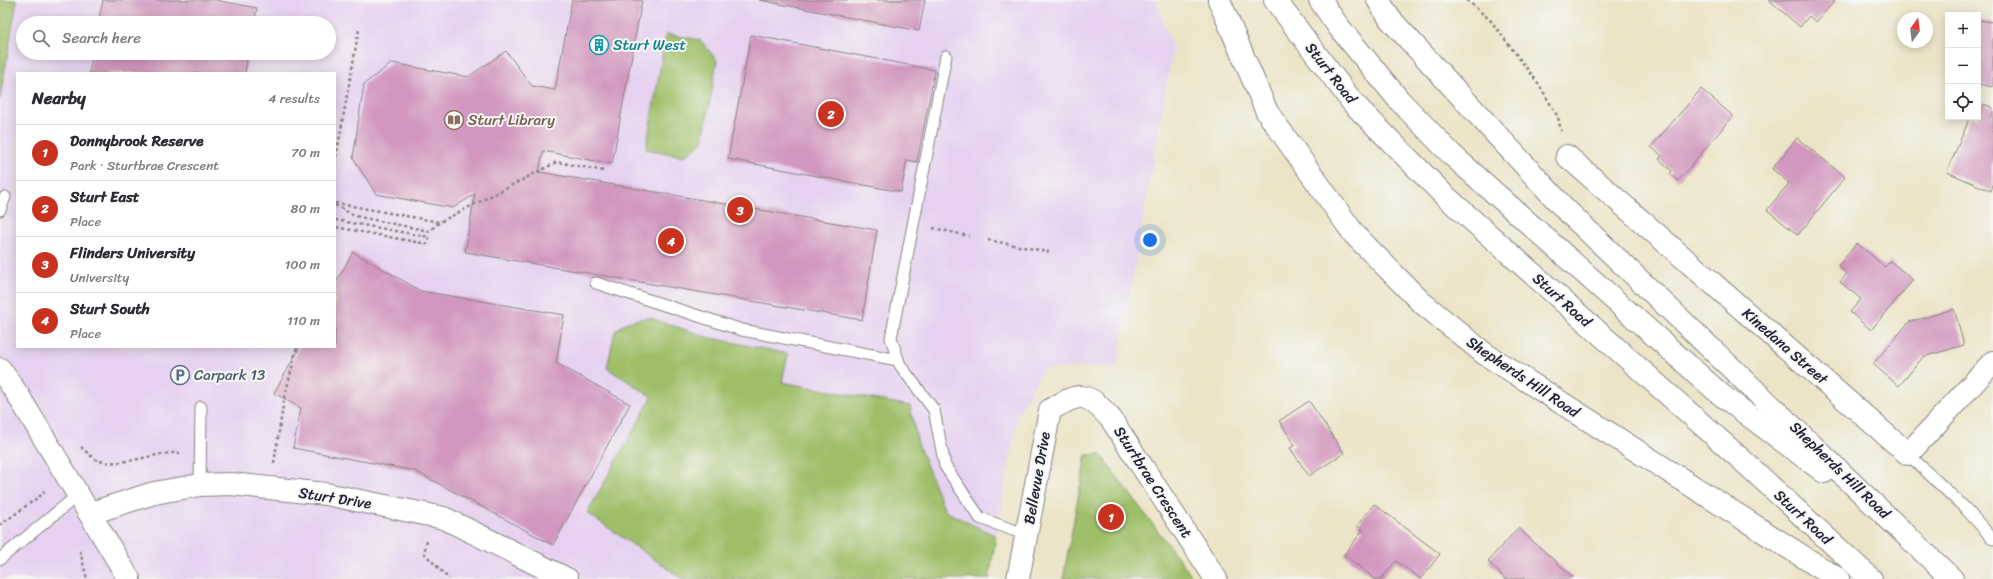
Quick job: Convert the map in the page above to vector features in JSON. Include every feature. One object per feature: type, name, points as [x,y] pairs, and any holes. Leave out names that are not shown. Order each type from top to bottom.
[{"type":"main road","name":"Shepherds Hill Road","points":[[1219,0],[1267,112],[1354,234],[1420,301],[1484,354],[1838,579]]},
{"type":"main road","name":"Sturt Road","points":[[1275,0],[1353,103],[1444,195],[1743,461],[1871,579]]},
{"type":"main road","points":[[1320,0],[1338,26],[1399,100],[1451,154],[1720,394],[1905,533]]},
{"type":"main road","name":"Shepherds Hill Road","points":[[1378,0],[1390,19],[1565,209],[1952,579]]},
{"type":"main road","name":"Kinedana Street","points":[[1567,156],[1908,454]]},
{"type":"main road","points":[[1908,454],[1993,362]]},
{"type":"main road","points":[[0,369],[18,395],[130,579]]},
{"type":"main road","name":"Bellevue Drive","points":[[1018,579],[1050,410],[1068,399],[1080,395]]},
{"type":"main road","name":"Sturtbrae Crescent","points":[[1080,395],[1096,402],[1111,419],[1216,579]]},
{"type":"main road","name":"Sturt Drive","points":[[91,513],[154,493],[200,485],[231,484],[326,494],[444,518],[567,579]]},
{"type":"lane","points":[[946,56],[891,338],[900,365],[934,410],[945,466],[980,518],[1027,535]]},
{"type":"lane","points":[[0,210],[5,197]]},
{"type":"lane","points":[[596,283],[742,330],[898,360]]},
{"type":"lane","points":[[200,485],[201,407]]},
{"type":"lane","points":[[1908,454],[1965,508],[1993,540]]},
{"type":"lane","points":[[0,559],[78,495]]},
{"type":"path","points":[[1467,0],[1491,21],[1538,83],[1558,117],[1567,156]]},
{"type":"path","points":[[336,156],[359,29]]},
{"type":"path","points":[[336,205],[355,216],[429,231],[440,222],[557,162],[604,171]]},
{"type":"path","points":[[336,204],[440,222]]},
{"type":"path","points":[[336,220],[429,237],[427,244],[336,227]]},
{"type":"path","points":[[928,227],[969,236]]},
{"type":"path","points":[[988,240],[1050,252]]},
{"type":"path","points":[[274,461],[284,400],[297,348]]},
{"type":"path","points":[[77,444],[95,459],[118,463],[168,452],[201,455]]},
{"type":"path","points":[[42,486],[44,493],[56,513]]},
{"type":"path","points":[[0,525],[44,493]]},
{"type":"path","points":[[434,516],[424,554],[449,579]]},
{"type":"path","points":[[77,547],[87,579]]},
{"type":"shaded area","points":[[0,0],[1156,0],[1173,49],[1117,367],[1043,369],[1018,414],[989,579],[0,579]]},
{"type":"green space","points":[[0,0],[17,0],[0,99]]},
{"type":"green space","points":[[666,34],[700,40],[717,60],[703,141],[684,156],[646,149]]},
{"type":"green space","points":[[648,317],[707,337],[788,354],[782,382],[910,406],[918,444],[945,511],[996,536],[989,579],[683,579],[587,513],[652,397],[607,368],[615,331],[627,322]]},
{"type":"green space","points":[[1100,454],[1194,579],[1063,579],[1086,455]]},
{"type":"building","points":[[103,0],[215,0],[257,8],[255,16],[100,16]]},
{"type":"building","points":[[572,0],[642,0],[612,164],[543,151],[539,172],[877,230],[862,320],[465,252],[475,194],[453,208],[376,194],[353,158],[364,84],[392,63],[468,77],[506,51],[532,86],[555,90]]},
{"type":"building","points":[[759,0],[925,0],[919,31]]},
{"type":"building","points":[[1769,0],[1835,1],[1816,22],[1809,16],[1800,27]]},
{"type":"building","points":[[1981,20],[1993,22],[1993,87],[1981,85]]},
{"type":"building","points":[[751,35],[935,70],[917,162],[907,160],[901,192],[728,159]]},
{"type":"building","points":[[92,60],[247,60],[245,72],[89,72]]},
{"type":"building","points":[[1701,89],[1733,116],[1678,181],[1670,174],[1672,171],[1659,159],[1662,156],[1651,147]]},
{"type":"building","points":[[1984,104],[1993,108],[1993,185],[1991,191],[1947,172],[1969,120],[1981,120],[1981,112]]},
{"type":"building","points":[[1797,138],[1845,177],[1798,235],[1767,210],[1789,183],[1772,169]]},
{"type":"building","points":[[1857,243],[1885,267],[1890,261],[1913,280],[1871,330],[1850,312],[1861,299],[1840,282],[1847,274],[1838,266]]},
{"type":"building","points":[[353,252],[421,291],[564,315],[556,363],[630,404],[553,545],[415,471],[293,448],[301,408],[274,393],[299,348],[336,348],[336,282]]},
{"type":"building","points":[[1954,309],[1964,345],[1923,357],[1899,386],[1873,364],[1909,322]]},
{"type":"building","points":[[1309,401],[1344,453],[1309,476],[1290,448],[1295,445],[1279,421]]},
{"type":"building","points":[[1374,504],[1440,554],[1421,579],[1396,561],[1381,579],[1375,579],[1344,555],[1363,530],[1357,526]]},
{"type":"building","points":[[1518,528],[1573,577],[1571,579],[1505,579],[1488,561]]},
{"type":"place","name":"Sturt West","points":[[599,45]]},
{"type":"place","name":"Sturt East","points":[[831,114]]},
{"type":"place","name":"Sturt Library","points":[[454,120]]},
{"type":"place","name":"Flinders University","points":[[740,210]]},
{"type":"place","name":"Sturt South","points":[[671,241]]},
{"type":"place","name":"Carpark 13","points":[[180,375]]},
{"type":"place","name":"Donnybrook Reserve","points":[[1111,517]]}]
